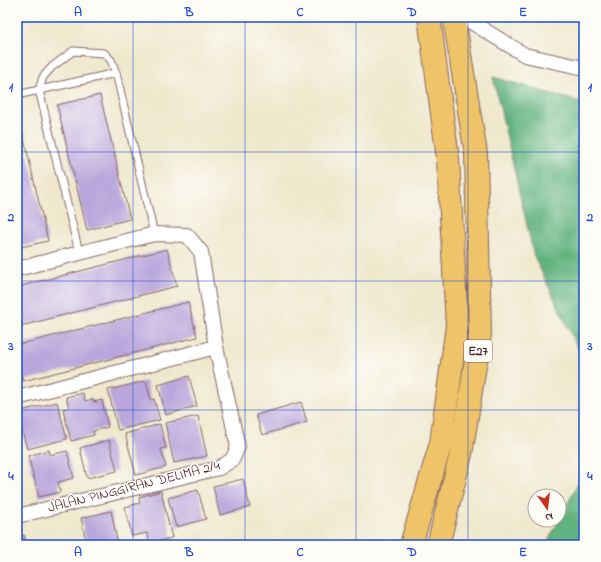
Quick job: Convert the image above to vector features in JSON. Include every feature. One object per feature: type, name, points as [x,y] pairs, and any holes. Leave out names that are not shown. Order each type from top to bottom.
[{"type":"highway","name":"E27","points":[[410,545],[441,443],[457,326],[448,159],[429,17]]},
{"type":"highway","name":"E27","points":[[438,545],[461,454],[480,334],[476,154],[467,18]]},
{"type":"street","points":[[467,18],[525,54],[584,68]]},
{"type":"street","points":[[17,269],[154,234]]},
{"type":"street","name":"JALAN PINGGIRAN DELIMA 2/4","points":[[17,516],[219,468],[232,460],[238,447],[216,347],[201,252],[186,235],[154,234]]},
{"type":"street","points":[[17,398],[216,347]]},
{"type":"lane","points":[[79,252],[39,90],[43,77],[52,67],[73,51],[104,53],[112,60],[154,234]]},
{"type":"lane","points":[[17,95],[116,73]]},
{"type":"green space","points":[[493,77],[584,103],[584,361],[534,256]]},
{"type":"green space","points":[[584,472],[584,545],[546,545],[555,528],[567,528],[567,505]]},
{"type":"building","points":[[100,95],[130,219],[87,230],[57,105]]},
{"type":"building","points":[[19,117],[48,241],[17,248],[17,118]]},
{"type":"building","points":[[167,249],[177,286],[17,327],[17,287]]},
{"type":"building","points":[[188,302],[197,337],[23,381],[17,359],[17,345]]},
{"type":"building","points":[[189,376],[197,406],[166,415],[158,385]]},
{"type":"building","points":[[146,381],[151,400],[154,399],[160,420],[118,430],[108,390]]},
{"type":"building","points":[[83,393],[85,401],[93,399],[94,402],[102,400],[108,427],[93,431],[94,435],[71,441],[63,409],[69,408],[66,397]]},
{"type":"building","points":[[57,402],[67,439],[27,449],[17,412]]},
{"type":"building","points":[[301,402],[307,422],[262,435],[256,415]]},
{"type":"building","points":[[198,416],[207,456],[174,463],[165,423]]},
{"type":"building","points":[[160,424],[166,448],[161,449],[166,467],[136,475],[125,434]]},
{"type":"building","points":[[109,440],[117,471],[87,478],[80,448]]},
{"type":"building","points":[[49,450],[50,455],[67,451],[74,478],[58,482],[60,492],[39,497],[28,456]]},
{"type":"building","points":[[243,479],[250,507],[220,515],[213,486]]},
{"type":"building","points":[[198,490],[206,519],[176,527],[168,498]]},
{"type":"building","points":[[161,491],[172,538],[150,543],[147,533],[132,536],[125,507],[140,503],[139,497]]},
{"type":"building","points":[[111,511],[118,545],[87,545],[81,518]]},
{"type":"building","points":[[24,535],[26,545],[17,545],[17,536]]}]
